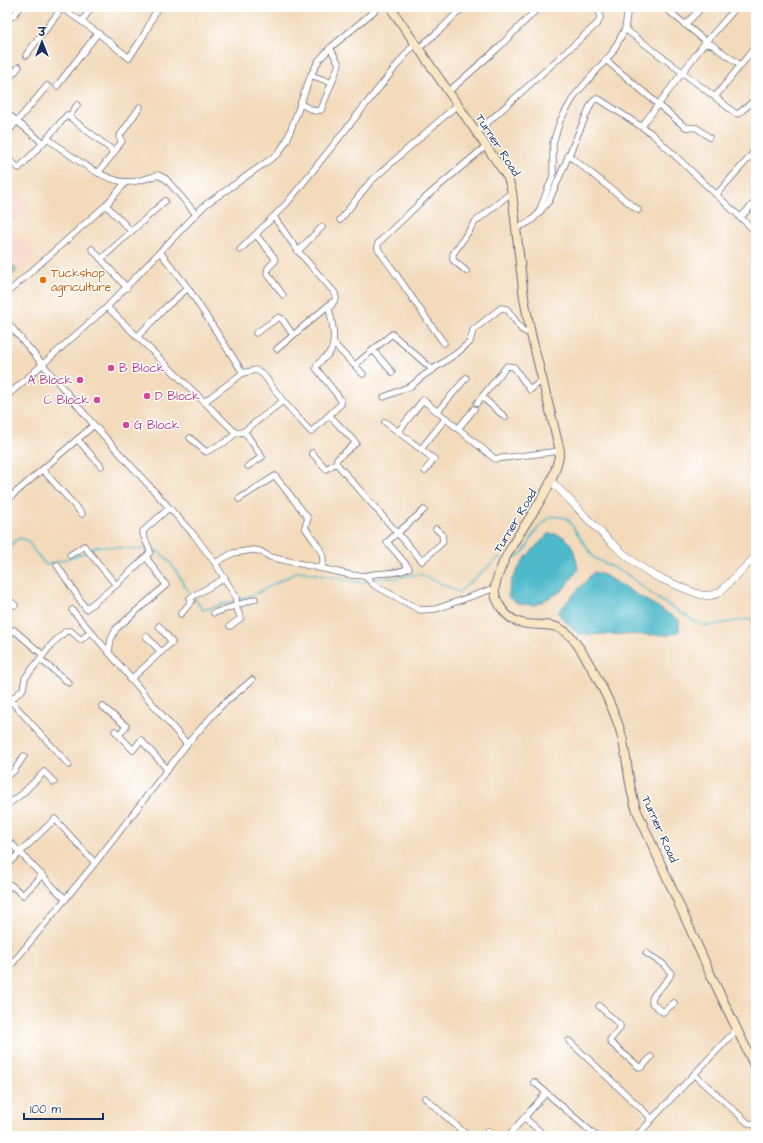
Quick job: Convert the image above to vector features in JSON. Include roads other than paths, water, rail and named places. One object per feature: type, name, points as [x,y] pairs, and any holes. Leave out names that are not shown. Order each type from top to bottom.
[{"type":"main road","name":"Turner Road","points":[[390,7],[508,178],[512,192],[517,228],[524,298],[531,334],[560,451],[557,468],[552,482],[511,546],[499,572],[495,588],[495,598],[514,621],[525,625],[554,626],[564,630],[589,664],[620,727],[631,791],[637,811],[756,1069]]},
{"type":"street","points":[[13,16],[20,7]]},
{"type":"street","points":[[82,21],[92,7]]},
{"type":"street","points":[[26,55],[62,8],[82,21],[129,58],[144,35],[158,7]]},
{"type":"street","points":[[7,396],[127,288],[196,214],[218,196],[257,171],[278,154],[287,140],[311,75],[319,60],[330,48],[379,7]]},
{"type":"street","points":[[240,250],[274,217],[416,46],[441,29],[463,7]]},
{"type":"street","points":[[448,92],[497,50],[540,7]]},
{"type":"street","points":[[476,133],[598,23],[600,18],[600,7]]},
{"type":"street","points":[[538,214],[553,176],[553,143],[560,121],[575,95],[607,61],[625,29],[628,7]]},
{"type":"street","points":[[664,7],[707,43],[740,65]]},
{"type":"street","points":[[685,25],[702,7]]},
{"type":"street","points":[[642,126],[659,106],[703,46],[734,10]]},
{"type":"street","points":[[625,29],[683,72],[735,114],[738,114],[756,98]]},
{"type":"street","points":[[57,86],[98,33]]},
{"type":"street","points":[[715,97],[756,46]]},
{"type":"street","points":[[300,104],[315,111],[320,111],[340,64],[330,48]]},
{"type":"street","points":[[607,61],[685,127],[696,128],[709,136]]},
{"type":"street","points":[[7,81],[19,67]]},
{"type":"street","points":[[311,75],[332,83]]},
{"type":"street","points":[[7,133],[47,86]]},
{"type":"street","points":[[517,228],[531,221],[549,201],[591,104],[596,99],[603,100],[642,126],[756,232]]},
{"type":"street","points":[[69,117],[77,105]]},
{"type":"street","points":[[340,220],[370,182],[457,106]]},
{"type":"street","points":[[98,173],[120,146],[122,141],[119,137],[140,107]]},
{"type":"street","points":[[7,113],[43,144]]},
{"type":"street","points":[[7,159],[19,168],[43,144],[66,114],[111,148],[112,154]]},
{"type":"street","points":[[47,138],[68,154],[98,173],[126,182],[138,181],[158,175],[166,179],[196,214]]},
{"type":"street","points":[[444,343],[421,312],[409,291],[378,249],[378,243],[426,197],[486,146]]},
{"type":"street","points":[[716,195],[756,150]]},
{"type":"street","points":[[568,155],[638,210]]},
{"type":"street","points":[[7,293],[106,205],[121,191],[126,182]]},
{"type":"street","points":[[466,271],[453,260],[453,254],[475,222],[512,192]]},
{"type":"street","points":[[101,259],[164,201]]},
{"type":"street","points":[[740,218],[756,201]]},
{"type":"street","points":[[106,205],[131,232]]},
{"type":"street","points":[[274,217],[298,251],[335,293],[336,298],[276,349]]},
{"type":"street","points":[[298,251],[322,227]]},
{"type":"street","points":[[256,235],[274,257],[275,261],[268,268],[267,273],[283,295]]},
{"type":"street","points":[[92,249],[127,288]]},
{"type":"street","points":[[160,252],[188,288],[243,373]]},
{"type":"street","points":[[138,336],[166,307],[188,288]]},
{"type":"street","points":[[204,402],[243,373],[258,370],[311,432],[342,404],[342,401],[316,368],[317,364],[331,352],[333,343],[333,325],[330,308],[331,303]]},
{"type":"street","points":[[107,307],[236,433]]},
{"type":"street","points":[[384,397],[411,386],[470,342],[473,330],[501,308],[506,308],[522,330],[531,334]]},
{"type":"street","points":[[256,333],[279,317],[293,335]]},
{"type":"street","points":[[7,322],[94,425],[194,535],[215,563],[237,601],[241,618],[230,626]]},
{"type":"street","points":[[355,365],[392,334],[433,370]]},
{"type":"street","points":[[333,343],[363,374]]},
{"type":"street","points":[[373,350],[392,372]]},
{"type":"street","points":[[458,429],[507,366],[514,367],[530,390],[542,380]]},
{"type":"street","points":[[438,411],[466,378]]},
{"type":"street","points":[[482,397],[505,417]]},
{"type":"street","points":[[398,432],[423,400],[495,459],[560,451]]},
{"type":"street","points":[[190,438],[206,452],[227,441],[236,433],[243,432],[283,401]]},
{"type":"street","points":[[312,454],[326,468],[336,463],[338,459],[356,443],[330,416]]},
{"type":"street","points":[[421,450],[446,418]]},
{"type":"street","points":[[385,422],[434,459],[425,471]]},
{"type":"street","points":[[7,500],[94,425]]},
{"type":"street","points":[[243,432],[262,456],[248,466]]},
{"type":"street","points":[[78,440],[101,466]]},
{"type":"street","points":[[336,463],[422,561],[443,542],[442,534],[436,529]]},
{"type":"street","points":[[43,470],[82,514]]},
{"type":"street","points":[[239,500],[275,476],[308,518],[305,526],[322,551],[324,560],[322,568]]},
{"type":"street","points":[[552,482],[609,540],[632,559],[656,576],[704,596],[716,595],[720,592],[756,556]]},
{"type":"street","points":[[109,651],[111,639],[116,629],[166,585],[148,552],[143,531],[169,508]]},
{"type":"street","points":[[368,579],[374,574],[397,574],[409,568],[386,542],[424,510]]},
{"type":"street","points":[[70,555],[84,546],[116,585]]},
{"type":"street","points":[[215,563],[232,553],[256,550],[270,557],[368,579],[405,603],[420,610],[436,609],[495,588]]},
{"type":"street","points":[[57,565],[86,609],[116,585],[148,552]]},
{"type":"street","points":[[181,614],[192,601],[192,596],[225,578]]},
{"type":"street","points":[[7,599],[15,605]]},
{"type":"street","points":[[214,613],[237,601],[255,599]]},
{"type":"street","points":[[72,610],[109,651],[130,680],[187,744]]},
{"type":"street","points":[[130,680],[172,642],[159,626]]},
{"type":"street","points":[[7,637],[14,630],[69,683]]},
{"type":"street","points":[[69,765],[9,702],[23,688],[24,678],[66,631],[71,631],[80,640],[91,631]]},
{"type":"street","points":[[146,636],[161,652]]},
{"type":"street","points":[[7,970],[96,863],[187,744],[221,706],[252,680]]},
{"type":"street","points":[[102,706],[126,726],[117,733],[133,750],[141,740],[168,770]]},
{"type":"street","points":[[7,776],[14,771],[24,756]]},
{"type":"street","points":[[7,805],[22,794],[44,772],[54,782]]},
{"type":"street","points":[[7,865],[55,819],[96,863]]},
{"type":"street","points":[[7,839],[66,899]]},
{"type":"street","points":[[7,889],[11,885],[23,895],[42,876]]},
{"type":"street","points":[[646,953],[663,964],[671,974],[670,978],[652,998],[652,1003],[663,1012],[674,1003]]},
{"type":"street","points":[[599,1006],[620,1025],[620,1028],[611,1039],[611,1043],[639,1067],[651,1057]]},
{"type":"street","points":[[636,1136],[737,1029]]},
{"type":"street","points":[[569,1041],[650,1117],[651,1120]]},
{"type":"street","points":[[694,1074],[748,1123],[756,1126]]},
{"type":"street","points":[[534,1082],[596,1136]]},
{"type":"street","points":[[508,1136],[546,1093]]},
{"type":"street","points":[[425,1098],[468,1136]]},
{"type":"street","points":[[525,1118],[546,1136]]},
{"type":"street","points":[[488,1132],[494,1136]]},
{"type":"water","points":[[548,534],[556,534],[567,540],[573,550],[578,570],[562,591],[535,605],[519,604],[508,597],[511,581],[525,558]]},
{"type":"water","points":[[594,572],[604,575],[679,620],[679,631],[670,635],[579,634],[561,617],[558,612]]},
{"type":"waterway","points":[[510,558],[520,555],[526,549],[537,530],[551,516],[567,518],[594,558],[625,573],[657,598],[696,622],[706,626],[756,618]]},
{"type":"waterway","points":[[7,548],[19,538],[27,540],[46,565],[86,552]]},
{"type":"waterway","points":[[89,550],[98,546],[148,550]]},
{"type":"waterway","points":[[152,550],[158,552],[170,562],[192,596]]},
{"type":"waterway","points":[[371,580],[377,578],[397,578],[420,574],[459,592],[498,558],[502,558]]},
{"type":"waterway","points":[[237,600],[255,594],[299,571],[362,583],[367,581]]},
{"type":"waterway","points":[[194,598],[203,610],[234,601]]},
{"type":"place","name":"Tuckshop agriculture","points":[[43,280]]},
{"type":"place","name":"B Block","points":[[111,368]]},
{"type":"place","name":"A Block","points":[[80,380]]},
{"type":"place","name":"D Block","points":[[147,396]]},
{"type":"place","name":"C Block","points":[[97,400]]},
{"type":"place","name":"G Block","points":[[126,425]]}]
